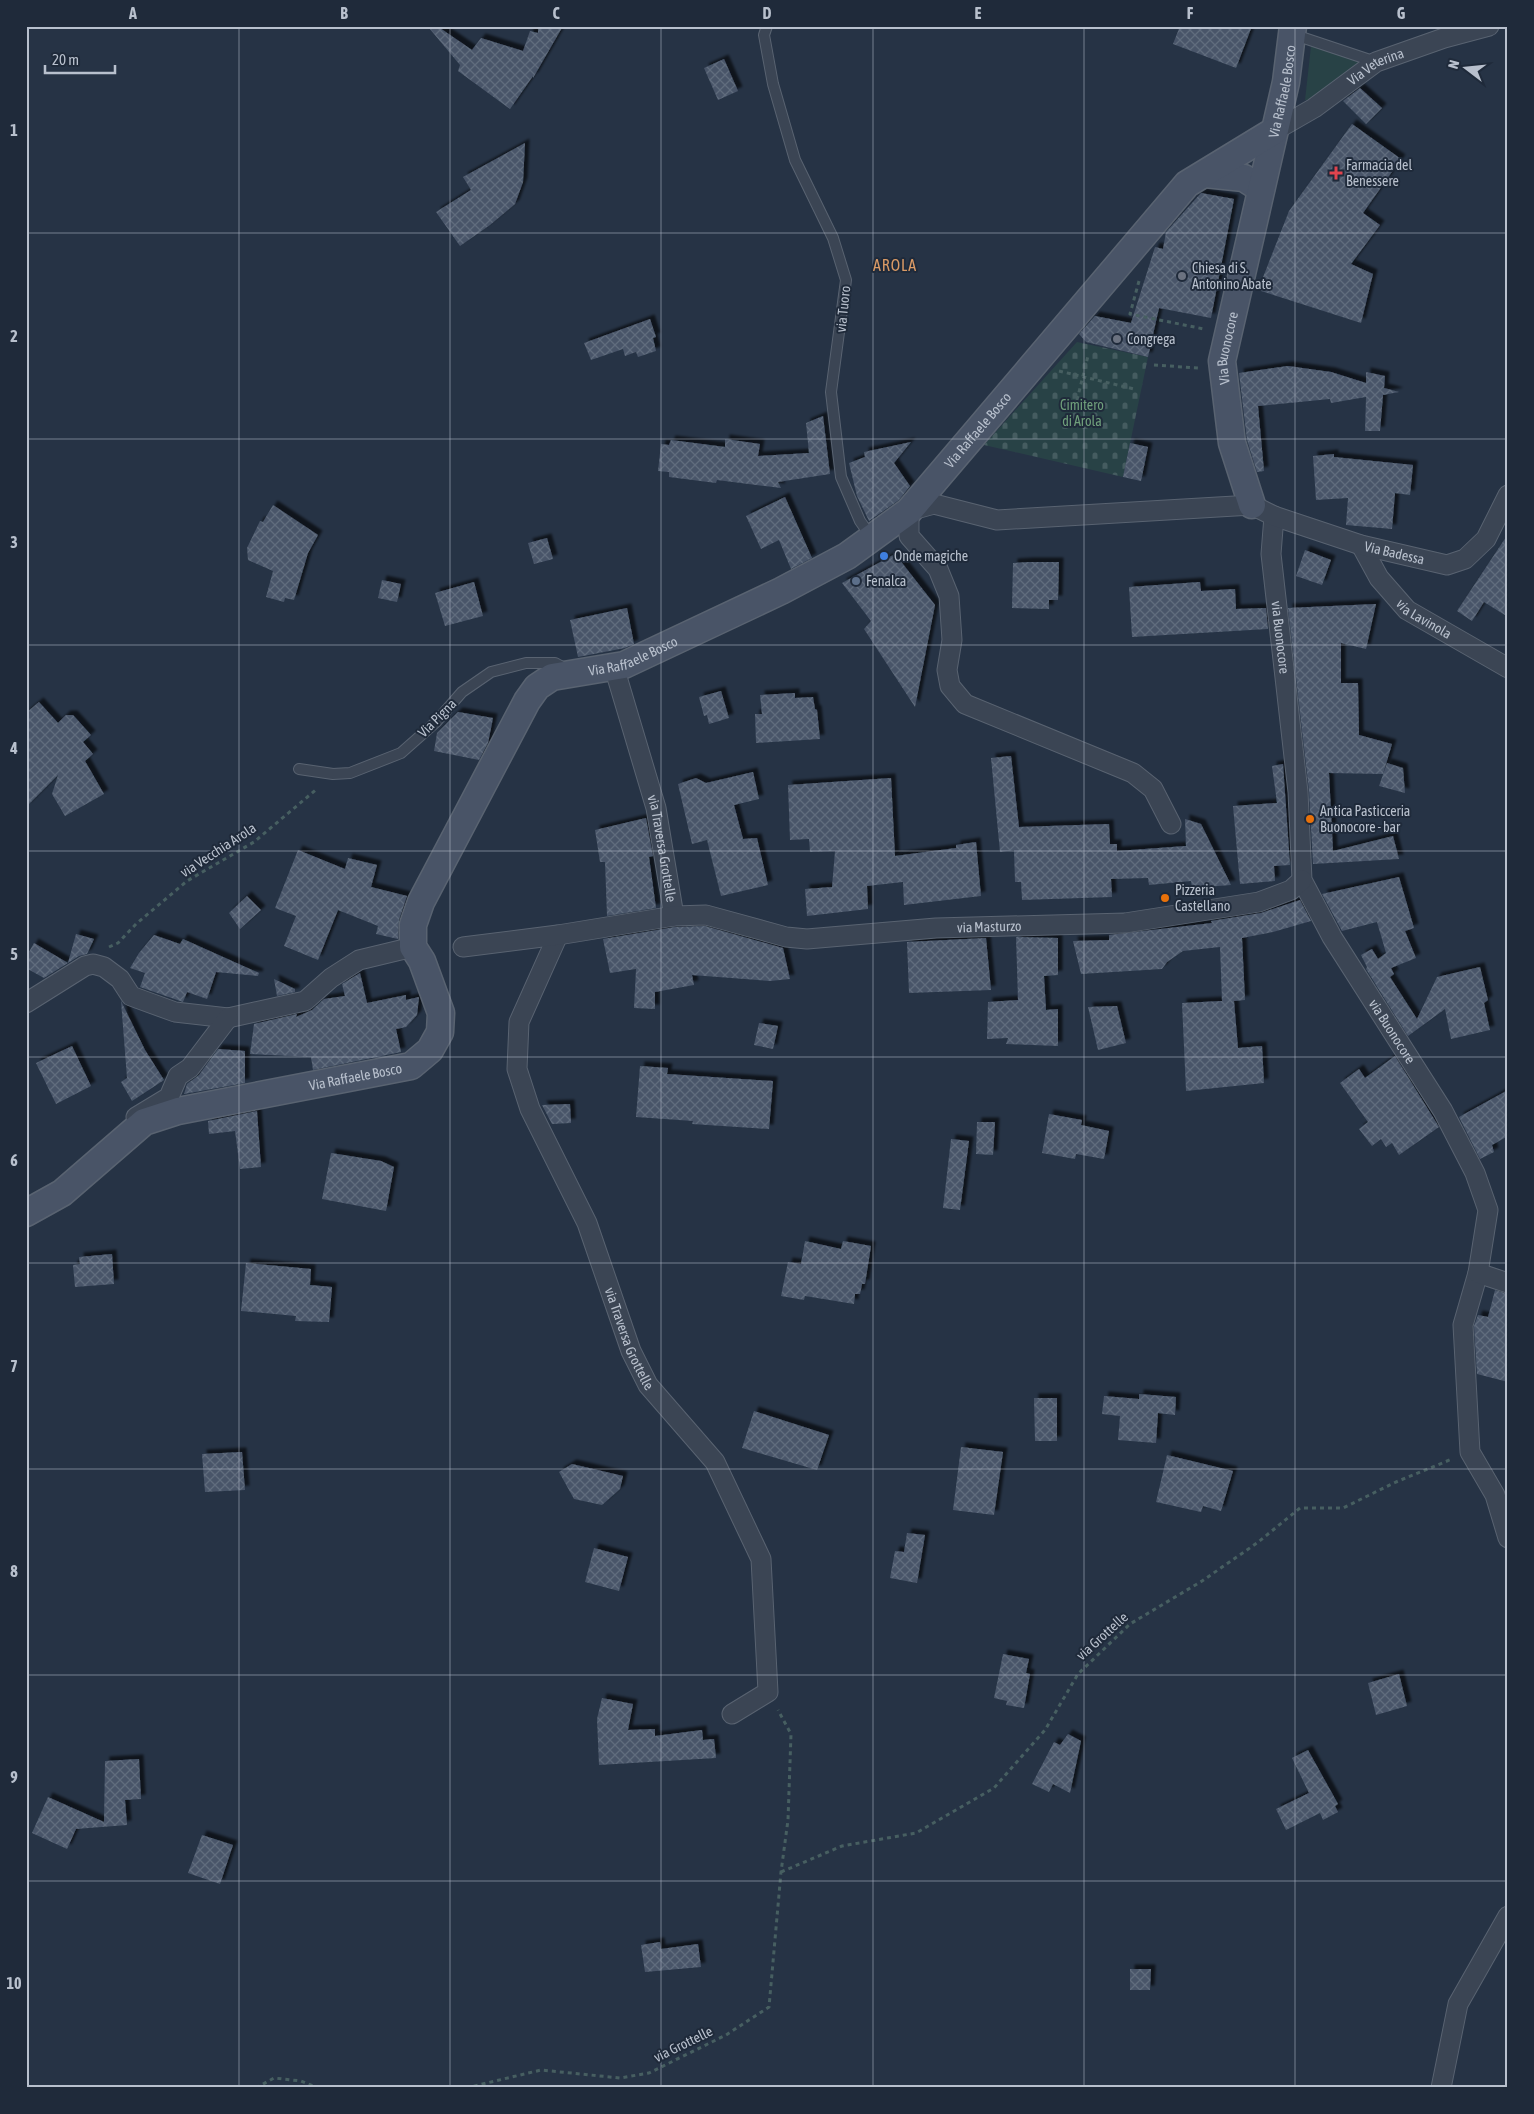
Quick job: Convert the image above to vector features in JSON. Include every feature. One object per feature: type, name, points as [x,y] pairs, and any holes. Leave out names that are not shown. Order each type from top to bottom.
[{"type":"street","name":"Via Veterina","points":[[1274,131],[1314,108],[1376,62],[1444,38],[1489,26]]},
{"type":"street","name":"Via Raffaele Bosco","points":[[26,1213],[62,1193],[144,1122],[178,1110],[411,1066],[430,1050],[440,1032],[441,1013],[422,961],[413,947],[413,925],[421,902],[527,701],[537,687],[552,677],[624,665],[781,590],[847,556],[909,511],[1188,184],[1274,131],[1286,82],[1293,30]]},
{"type":"street","name":"Via Buonocore","points":[[1263,511],[1232,444],[1222,361],[1274,131]]},
{"type":"street","points":[[1205,174],[1244,178],[1261,189]]},
{"type":"street","name":"Via Badessa","points":[[1263,511],[1361,545],[1447,565],[1465,559],[1486,539],[1508,495]]},
{"type":"street","points":[[1172,824],[1153,789],[1133,773],[965,704],[950,686],[947,670],[952,640],[949,596],[938,569],[909,536],[909,511],[934,504],[997,520],[1263,511]]},
{"type":"street","name":"via Buonocore","points":[[1263,511],[1271,554],[1298,792],[1302,880],[1332,937],[1444,1111],[1476,1172],[1488,1210],[1478,1273],[1462,1325],[1470,1452],[1495,1495],[1508,1538]]},
{"type":"street","name":"via Lavinola","points":[[1361,545],[1379,578],[1407,610],[1508,668]]},
{"type":"street","name":"via Traversa Grottelle","points":[[463,947],[558,935],[674,916],[656,808],[614,667]]},
{"type":"street","name":"via Masturzo","points":[[674,916],[706,915],[786,938],[808,939],[936,928],[1125,923],[1259,902],[1290,890],[1302,880]]},
{"type":"street","name":"via Traversa Grottelle","points":[[558,935],[519,1022],[517,1069],[530,1109],[587,1223],[631,1351],[648,1385],[715,1462],[761,1559],[768,1692]]},
{"type":"street","points":[[26,1003],[85,966],[93,964],[104,967],[120,979],[131,996],[175,1012],[228,1018],[305,1001],[331,978],[359,960],[413,947]]},
{"type":"street","points":[[62,1193],[88,1159],[134,1118],[169,1096],[178,1076],[190,1068],[228,1018]]},
{"type":"street","points":[[1478,1273],[1508,1283]]},
{"type":"street","points":[[732,1714],[768,1692]]},
{"type":"street","points":[[1441,2088],[1458,2004],[1508,1916]]},
{"type":"lane","name":"via Tuoro","points":[[766,26],[764,35],[773,84],[795,160],[832,238],[846,280],[831,392],[842,477],[860,522],[872,538]]},
{"type":"lane","points":[[1293,30],[1376,62]]},
{"type":"lane","name":"Via Pigna","points":[[299,769],[333,774],[350,774],[401,753],[436,722],[462,692],[491,672],[526,663],[555,663],[573,673]]},
{"type":"path","points":[[1139,279],[1130,314],[1213,330]]},
{"type":"path","points":[[1077,400],[1088,356]]},
{"type":"path","points":[[1035,364],[1134,389]]},
{"type":"path","points":[[1154,365],[1201,368]]},
{"type":"path","name":"via Vecchia Arola","points":[[136,924],[187,881],[254,842],[333,774]]},
{"type":"path","name":"via Grottelle","points":[[781,1872],[842,1846],[916,1832],[994,1788],[1045,1730],[1078,1674],[1130,1624],[1202,1581],[1249,1549],[1300,1508],[1343,1508],[1396,1482],[1470,1452]]},
{"type":"path","name":"via Grottelle","points":[[466,2088],[541,2070],[620,2078],[649,2073],[726,2035],[769,2007],[781,1872],[788,1820],[791,1734],[768,1692]]},
{"type":"path","points":[[256,2088],[274,2078],[301,2081],[318,2088]]},
{"type":"green space","points":[[1311,46],[1366,64],[1312,101],[1305,100]]},
{"type":"green space","name":"Cimitero di Arola","points":[[1077,342],[1148,357],[1123,477],[984,445]]},
{"type":"building","points":[[437,26],[472,50],[481,38],[523,51],[530,31],[538,33],[538,26],[563,26],[533,78],[533,76],[510,109],[458,71],[460,65],[429,28]]},
{"type":"building","points":[[1180,26],[1252,26],[1236,68],[1173,44]]},
{"type":"building","points":[[724,59],[738,91],[718,100],[704,68]]},
{"type":"building","points":[[1360,88],[1382,108],[1366,124],[1343,101]]},
{"type":"building","points":[[1352,124],[1401,159],[1363,213],[1380,225],[1351,264],[1373,274],[1361,323],[1258,290],[1289,211]]},
{"type":"building","points":[[525,143],[523,182],[515,204],[490,225],[460,246],[436,212],[471,190],[463,177]]},
{"type":"building","name":"Chiesa di S. Antonino Abate","points":[[1201,193],[1234,199],[1211,318],[1159,308],[1148,357],[1086,342],[1079,334],[1095,316],[1131,323],[1155,247],[1163,249],[1166,232]]},
{"type":"building","points":[[650,319],[656,337],[653,338],[656,351],[638,357],[636,352],[625,356],[623,349],[591,360],[584,343]]},
{"type":"building","points":[[1288,366],[1331,372],[1366,383],[1366,372],[1385,376],[1384,388],[1399,392],[1383,395],[1380,431],[1365,431],[1366,397],[1331,403],[1330,399],[1258,406],[1264,471],[1257,472],[1247,440],[1239,373]]},
{"type":"building","points":[[823,416],[830,474],[778,482],[781,488],[717,480],[716,483],[669,477],[669,472],[658,471],[661,444],[669,445],[671,440],[725,447],[725,439],[760,444],[758,456],[809,453],[806,423]]},
{"type":"building","points":[[911,442],[894,463],[910,486],[899,500],[869,521],[857,496],[849,463],[865,457],[864,452]]},
{"type":"building","points":[[1130,443],[1148,447],[1141,481],[1123,477]]},
{"type":"building","points":[[1334,454],[1334,457],[1413,465],[1410,495],[1395,493],[1392,529],[1346,525],[1348,498],[1316,500],[1313,456]]},
{"type":"building","points":[[785,497],[812,558],[791,569],[779,540],[761,549],[746,516]]},
{"type":"building","points":[[273,505],[318,535],[308,553],[294,600],[285,598],[284,602],[266,597],[273,571],[248,560],[247,548],[260,521],[263,522]]},
{"type":"building","points":[[1508,534],[1508,617],[1484,602],[1472,621],[1457,611]]},
{"type":"building","points":[[547,538],[553,559],[534,564],[528,543]]},
{"type":"building","points":[[1305,550],[1331,560],[1322,585],[1296,576]]},
{"type":"building","points":[[895,554],[935,605],[915,707],[864,629],[871,621],[842,583]]},
{"type":"building","points":[[1059,562],[1058,600],[1049,600],[1049,609],[1012,608],[1013,563]]},
{"type":"building","points":[[382,580],[401,584],[397,602],[378,598]]},
{"type":"building","points":[[474,582],[483,616],[445,626],[435,593]]},
{"type":"building","points":[[1200,582],[1201,591],[1235,589],[1236,609],[1266,608],[1268,629],[1132,637],[1129,587]]},
{"type":"building","points":[[1376,604],[1366,649],[1341,643],[1341,683],[1358,683],[1359,735],[1392,744],[1383,774],[1329,773],[1333,851],[1393,836],[1399,859],[1313,864],[1309,791],[1288,608]]},
{"type":"building","points":[[627,608],[634,644],[625,648],[578,657],[570,620]]},
{"type":"building","points":[[721,691],[729,718],[709,724],[707,715],[704,716],[699,697]]},
{"type":"building","points":[[795,693],[795,698],[813,697],[815,709],[817,710],[820,739],[756,743],[755,714],[762,714],[760,695]]},
{"type":"building","points":[[39,702],[58,723],[66,715],[73,715],[91,735],[83,742],[93,754],[85,761],[104,794],[65,816],[52,794],[58,775],[26,807],[26,713]]},
{"type":"building","points":[[458,712],[493,718],[488,743],[479,760],[434,751],[437,733]]},
{"type":"building","points":[[1011,756],[1019,827],[1109,824],[1110,844],[1117,844],[1117,851],[1186,846],[1185,819],[1201,824],[1231,885],[1192,888],[1191,881],[1149,885],[1148,878],[1111,879],[1112,897],[1022,900],[1021,882],[1015,882],[1014,850],[1000,852],[991,758]]},
{"type":"building","points":[[1387,763],[1403,768],[1405,793],[1379,786]]},
{"type":"building","points":[[1283,764],[1290,865],[1274,866],[1275,881],[1240,884],[1233,806],[1277,803],[1272,766]]},
{"type":"building","points":[[753,772],[759,799],[734,805],[743,839],[757,838],[768,885],[721,896],[707,840],[692,844],[678,784],[696,778],[706,783]]},
{"type":"building","points":[[891,778],[895,856],[956,848],[956,845],[976,842],[981,896],[904,905],[903,882],[867,886],[868,909],[807,916],[805,889],[832,887],[835,851],[810,852],[809,839],[790,840],[788,785]]},
{"type":"building","points":[[646,818],[653,856],[649,857],[656,908],[607,916],[605,862],[600,862],[595,830]]},
{"type":"building","points":[[298,850],[345,869],[348,858],[377,865],[371,887],[407,896],[399,920],[398,939],[376,934],[378,926],[338,910],[318,960],[284,946],[296,916],[275,908]]},
{"type":"building","points":[[1399,877],[1414,928],[1405,931],[1416,958],[1391,968],[1394,974],[1390,977],[1417,1019],[1437,977],[1480,967],[1488,1000],[1484,1003],[1490,1030],[1451,1039],[1445,1009],[1408,1036],[1366,969],[1367,967],[1361,955],[1372,949],[1378,959],[1386,953],[1377,922],[1342,931],[1322,894]]},
{"type":"building","points":[[247,896],[261,910],[240,929],[229,913]]},
{"type":"building","points":[[1300,900],[1311,921],[1273,932],[1242,938],[1245,1000],[1234,1001],[1238,1048],[1262,1046],[1264,1083],[1186,1091],[1182,1003],[1222,1001],[1220,947],[1183,951],[1167,962],[1162,969],[1081,974],[1073,941],[1109,940],[1109,935],[1212,923],[1211,921],[1261,913]]},
{"type":"building","points":[[705,926],[783,948],[790,979],[770,981],[692,975],[694,985],[655,992],[655,1009],[634,1008],[636,969],[610,973],[603,939],[675,927]]},
{"type":"building","points":[[76,934],[94,939],[87,954],[79,956],[68,963]]},
{"type":"building","points":[[154,935],[180,944],[183,939],[259,973],[258,976],[216,972],[207,999],[187,992],[183,1002],[140,987],[145,973],[130,968],[139,953]]},
{"type":"building","points":[[1016,937],[1058,938],[1058,975],[1044,976],[1046,1010],[1058,1009],[1058,1046],[1006,1044],[1008,1038],[987,1039],[988,1002],[1018,1000]]},
{"type":"building","points":[[986,938],[991,990],[909,993],[907,942]]},
{"type":"building","points":[[34,943],[68,963],[44,978],[26,968],[26,957]]},
{"type":"building","points":[[360,973],[367,1003],[406,995],[406,1000],[419,997],[417,1015],[406,1027],[396,1029],[401,1052],[313,1070],[311,1057],[250,1054],[254,1024],[297,1014],[296,1017],[312,1010],[324,999],[345,996],[342,984]]},
{"type":"building","points":[[274,979],[295,989],[295,992],[277,996]]},
{"type":"building","points":[[121,1001],[145,1050],[164,1080],[132,1101],[121,1082],[127,1078]]},
{"type":"building","points":[[1117,1006],[1126,1043],[1098,1050],[1088,1007]]},
{"type":"building","points":[[759,1023],[778,1026],[773,1049],[754,1045]]},
{"type":"building","points":[[72,1046],[91,1086],[56,1104],[36,1063]]},
{"type":"building","points":[[218,1049],[245,1051],[245,1083],[184,1094],[187,1084],[199,1075]]},
{"type":"building","points":[[1395,1056],[1439,1127],[1399,1155],[1392,1143],[1386,1147],[1381,1139],[1372,1146],[1359,1129],[1368,1122],[1340,1083],[1359,1069],[1365,1078]]},
{"type":"building","points":[[640,1066],[668,1068],[667,1074],[773,1081],[769,1129],[692,1124],[693,1121],[636,1117]]},
{"type":"building","points":[[1508,1090],[1508,1136],[1492,1145],[1494,1152],[1480,1159],[1459,1117]]},
{"type":"building","points":[[570,1104],[571,1123],[552,1124],[542,1105]]},
{"type":"building","points":[[257,1111],[261,1167],[240,1169],[235,1131],[209,1134],[208,1121]]},
{"type":"building","points":[[1049,1114],[1082,1120],[1081,1125],[1109,1131],[1104,1159],[1076,1154],[1075,1159],[1042,1153]]},
{"type":"building","points":[[977,1122],[995,1122],[993,1155],[976,1154]]},
{"type":"building","points":[[951,1139],[969,1141],[960,1210],[943,1208]]},
{"type":"building","points":[[331,1153],[381,1161],[394,1167],[386,1211],[322,1199]]},
{"type":"building","points":[[805,1241],[841,1249],[843,1241],[871,1246],[865,1284],[862,1284],[860,1294],[855,1294],[854,1304],[805,1296],[804,1300],[781,1296],[788,1262],[801,1264]]},
{"type":"building","points":[[112,1254],[114,1284],[75,1287],[73,1265],[80,1264],[79,1257]]},
{"type":"building","points":[[246,1263],[311,1269],[310,1285],[332,1287],[329,1322],[295,1321],[296,1316],[241,1311]]},
{"type":"building","points":[[1495,1290],[1508,1294],[1508,1382],[1477,1374],[1474,1326],[1478,1315],[1488,1317]]},
{"type":"building","points":[[1139,1394],[1176,1397],[1175,1415],[1158,1413],[1156,1443],[1118,1440],[1120,1416],[1102,1414],[1104,1396],[1139,1399]]},
{"type":"building","points":[[1034,1398],[1057,1398],[1057,1441],[1035,1441]]},
{"type":"building","points":[[754,1411],[829,1435],[817,1470],[742,1448]]},
{"type":"building","points":[[961,1447],[1003,1452],[994,1515],[953,1510]]},
{"type":"building","points":[[242,1452],[245,1490],[205,1492],[202,1454]]},
{"type":"building","points":[[1167,1455],[1233,1471],[1221,1511],[1203,1506],[1201,1512],[1156,1502]]},
{"type":"building","points":[[572,1464],[623,1476],[620,1489],[602,1505],[574,1499],[559,1472]]},
{"type":"building","points":[[907,1533],[925,1535],[917,1583],[890,1578],[895,1551],[904,1552]]},
{"type":"building","points":[[594,1548],[628,1557],[619,1591],[585,1582]]},
{"type":"building","points":[[1003,1654],[1029,1659],[1026,1673],[1030,1674],[1024,1708],[1006,1705],[1007,1701],[994,1698]]},
{"type":"building","points":[[1399,1674],[1407,1706],[1376,1715],[1368,1683]]},
{"type":"building","points":[[602,1698],[633,1704],[628,1730],[655,1729],[655,1736],[702,1730],[703,1740],[714,1739],[716,1758],[599,1765],[597,1719]]},
{"type":"building","points":[[1068,1734],[1081,1741],[1070,1793],[1053,1784],[1049,1792],[1032,1784],[1054,1742],[1060,1745]]},
{"type":"building","points":[[1308,1750],[1338,1804],[1335,1806],[1338,1812],[1323,1820],[1320,1813],[1286,1830],[1276,1809],[1309,1793],[1292,1758]]},
{"type":"building","points":[[139,1759],[141,1799],[125,1800],[127,1825],[76,1829],[67,1849],[32,1833],[48,1797],[104,1822],[105,1761]]},
{"type":"building","points":[[202,1835],[233,1845],[220,1884],[188,1873]]},
{"type":"building","points":[[660,1942],[661,1949],[698,1944],[701,1967],[645,1972],[641,1945]]},
{"type":"building","points":[[1130,1969],[1151,1969],[1150,1990],[1130,1990]]},
{"type":"place","name":"Farmacia del Benessere","points":[[1336,173]]},
{"type":"place","name":"Chiesa di S. Antonino Abate","points":[[1182,276]]},
{"type":"place","name":"Congrega","points":[[1117,339]]},
{"type":"place","name":"Onde magiche","points":[[884,556]]},
{"type":"place","name":"Fenalca","points":[[856,581]]},
{"type":"place","name":"Antica Pasticceria Buonocore - bar","points":[[1310,819]]},
{"type":"place","name":"Pizzeria Castellano","points":[[1165,898]]},
{"type":"district","name":"AROLA","points":[[895,265]]}]
